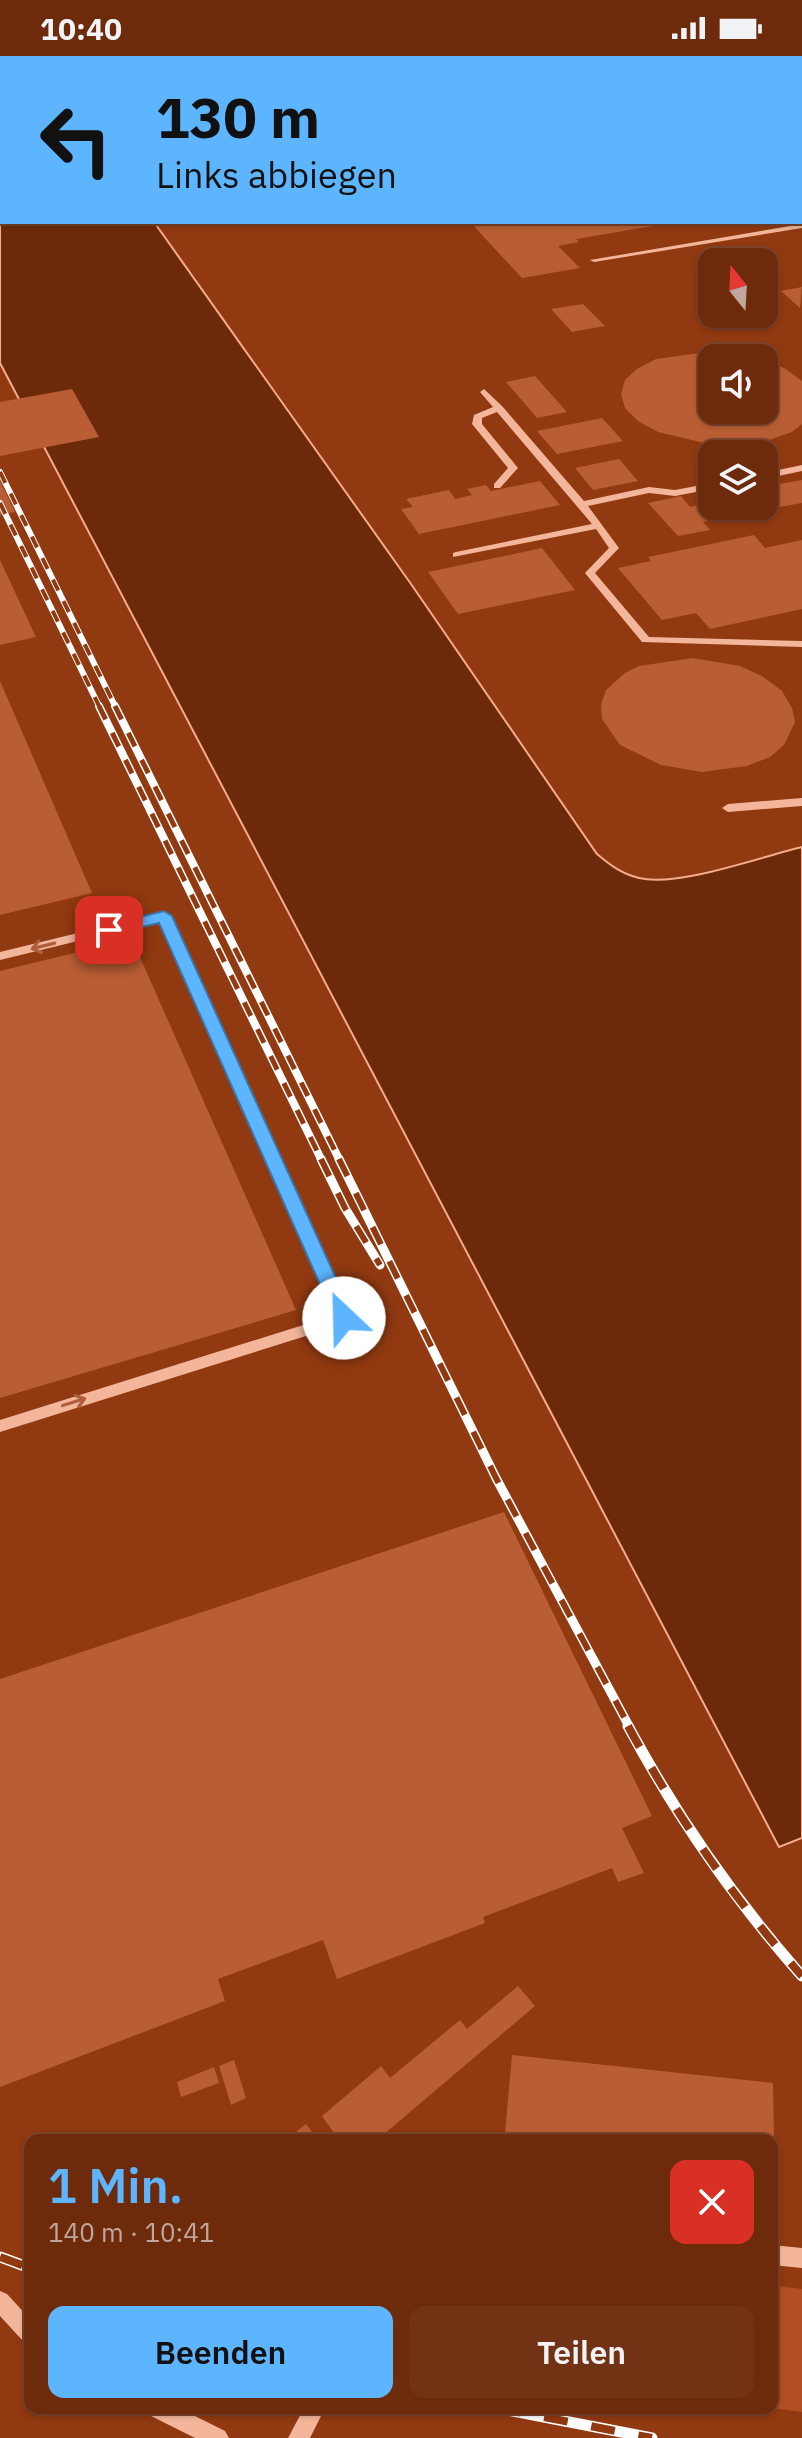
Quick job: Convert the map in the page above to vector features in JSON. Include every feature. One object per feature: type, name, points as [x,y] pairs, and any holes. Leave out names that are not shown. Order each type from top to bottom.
[{"type":"street","points":[[594,260],[802,226]]},
{"type":"street","points":[[484,392],[582,504],[614,548],[590,573],[646,640],[802,644]]},
{"type":"street","points":[[497,486],[513,468],[477,424],[477,417],[499,408]]},
{"type":"street","points":[[778,473],[802,468]]},
{"type":"street","points":[[582,504],[649,490],[675,493],[698,489]]},
{"type":"street","points":[[456,555],[598,526]]},
{"type":"street","points":[[728,808],[802,802]]},
{"type":"street","points":[[0,956],[164,916],[344,1318],[0,1426]]},
{"type":"street","points":[[778,2256],[802,2258]]},
{"type":"street","points":[[0,2301],[24,2327]]},
{"type":"street","points":[[168,2414],[218,2438]]},
{"type":"street","points":[[299,2438],[312,2414]]},
{"type":"shaded area","points":[[0,224],[155,224],[411,584],[597,854],[627,874],[656,880],[720,870],[802,847],[802,1838],[779,1847],[0,363]]},
{"type":"shaded area","points":[[778,2286],[802,2289],[802,2412],[778,2409]]},
{"type":"building","points":[[472,224],[665,224],[576,239],[579,242],[558,246],[580,268],[522,278]]},
{"type":"building","points":[[802,287],[800,308],[781,291]]},
{"type":"building","points":[[583,304],[605,326],[572,332],[551,309]]},
{"type":"building","points":[[698,353],[698,424],[778,424],[778,366],[784,368],[802,381],[802,424],[792,432],[769,440],[698,441],[658,432],[638,421],[625,408],[621,394],[625,380],[656,359]]},
{"type":"building","points":[[535,376],[567,412],[537,418],[506,382]]},
{"type":"building","points":[[72,389],[99,437],[0,456],[0,402]]},
{"type":"building","points":[[602,418],[623,441],[557,454],[537,431]]},
{"type":"building","points":[[619,459],[638,481],[593,490],[575,468]]},
{"type":"building","points":[[802,480],[802,503],[779,507],[778,484]]},
{"type":"building","points":[[0,481],[15,512],[0,515]]},
{"type":"building","points":[[540,481],[560,505],[419,534],[401,509],[413,507],[406,499],[449,490],[455,499],[472,495],[467,489],[486,485],[491,491]]},
{"type":"building","points":[[681,496],[690,507],[698,505],[698,520],[713,520],[703,522],[710,530],[678,536],[648,503]]},
{"type":"building","points":[[754,535],[765,548],[802,540],[802,609],[710,629],[696,613],[662,620],[618,568],[651,561],[648,557]]},
{"type":"building","points":[[542,548],[575,590],[458,614],[428,572]]},
{"type":"building","points":[[0,560],[36,637],[0,645]]},
{"type":"building","points":[[693,658],[740,666],[762,676],[782,691],[792,708],[795,722],[784,745],[770,757],[747,766],[702,772],[661,765],[620,745],[602,719],[601,705],[606,690],[625,673],[639,666]]},
{"type":"building","points":[[0,681],[92,893],[0,915]]},
{"type":"building","points":[[132,939],[296,1310],[0,1398],[0,971]]},
{"type":"building","points":[[504,1512],[652,1816],[622,1828],[644,1873],[618,1882],[612,1868],[483,1917],[485,1923],[337,1979],[323,1940],[218,1979],[225,2001],[0,2087],[0,1679]]},
{"type":"building","points":[[518,1986],[535,2006],[384,2134],[335,2134],[322,2116],[381,2066],[390,2078],[460,2020],[467,2029]]},
{"type":"building","points":[[512,2055],[773,2083],[774,2134],[505,2133]]},
{"type":"building","points":[[234,2060],[246,2098],[231,2105],[219,2066]]},
{"type":"building","points":[[214,2067],[219,2083],[181,2097],[177,2082]]},
{"type":"building","points":[[306,2124],[314,2134],[294,2134]]},
{"type":"railway","points":[[0,472],[116,708]]},
{"type":"railway","points":[[0,503],[100,708]]},
{"type":"railway","points":[[99,706],[322,1161]]},
{"type":"railway","points":[[115,706],[340,1161]]},
{"type":"railway","points":[[321,1159],[345,1208],[380,1265]]},
{"type":"railway","points":[[339,1159],[496,1478],[630,1728]]},
{"type":"railway","points":[[628,1726],[666,1793],[708,1856],[802,1976]]},
{"type":"railway","points":[[0,2257],[24,2266]]},
{"type":"railway","points":[[528,2414],[652,2438]]},
{"type":"route","points":[[109,930],[164,916],[344,1318]]}]
